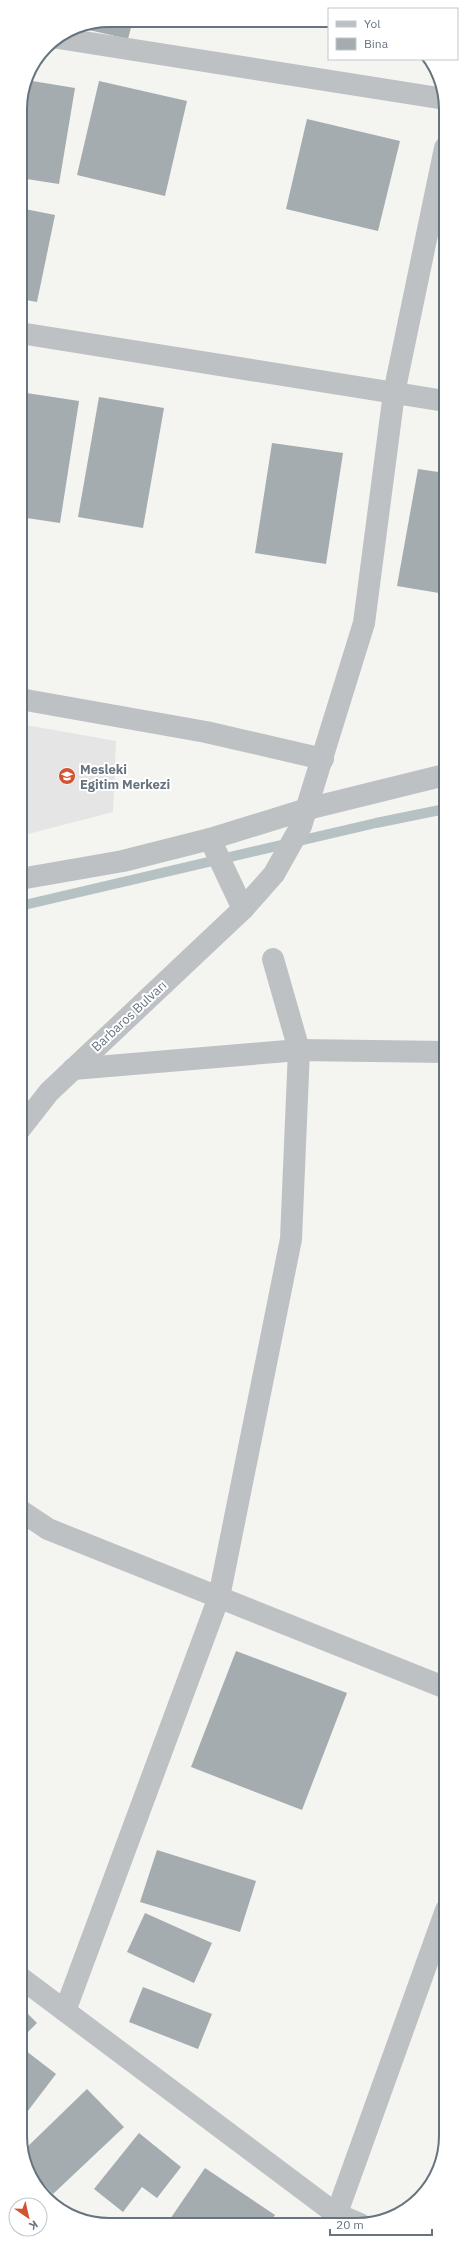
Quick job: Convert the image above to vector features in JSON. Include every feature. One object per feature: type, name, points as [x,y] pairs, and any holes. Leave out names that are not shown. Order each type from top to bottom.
[{"type":"street","points":[[66,39],[438,97]]},
{"type":"street","name":"Barbaros Bulvarı","points":[[27,1120],[49,1092],[243,909],[274,874],[304,818],[364,623],[394,393],[439,177]]},
{"type":"street","points":[[27,334],[439,400]]},
{"type":"street","points":[[27,700],[206,732],[323,759]]},
{"type":"street","points":[[27,878],[213,846],[439,777]]},
{"type":"street","points":[[213,846],[243,909]]},
{"type":"street","points":[[65,2011],[219,1597],[291,1240],[299,1050],[273,959]]},
{"type":"street","points":[[73,1069],[299,1050],[439,1052]]},
{"type":"street","points":[[27,1515],[48,1529],[439,1685]]},
{"type":"street","points":[[334,2218],[439,1929]]},
{"type":"street","points":[[27,1982],[333,2218]]},
{"type":"shaded area","name":"Mesleki Egitim Merkezi","points":[[27,725],[116,741],[113,812],[27,834]]},
{"type":"building","points":[[104,27],[131,27],[128,39],[89,30]]},
{"type":"building","points":[[32,81],[75,88],[59,184],[27,179],[27,104]]},
{"type":"building","points":[[99,81],[187,101],[165,196],[77,175]]},
{"type":"building","points":[[307,119],[400,141],[378,231],[286,209]]},
{"type":"building","points":[[27,209],[55,215],[37,302],[27,300]]},
{"type":"building","points":[[27,393],[79,401],[60,523],[27,518]]},
{"type":"building","points":[[99,397],[164,408],[143,528],[78,517]]},
{"type":"building","points":[[272,443],[343,453],[326,564],[255,553]]},
{"type":"building","points":[[418,469],[439,472],[439,593],[397,586]]},
{"type":"building","points":[[236,1651],[347,1693],[302,1810],[191,1767]]},
{"type":"building","points":[[157,1850],[256,1881],[240,1932],[140,1902]]},
{"type":"building","points":[[145,1913],[212,1943],[194,1983],[127,1952]]},
{"type":"building","points":[[143,1987],[212,2014],[198,2049],[129,2022]]},
{"type":"building","points":[[27,2013],[37,2023],[27,2033]]},
{"type":"building","points":[[27,2052],[56,2074],[27,2112]]},
{"type":"building","points":[[87,2089],[124,2127],[53,2194],[42,2182],[35,2172],[28,2146]]},
{"type":"building","points":[[139,2133],[181,2167],[157,2198],[142,2187],[123,2212],[94,2189]]},
{"type":"building","points":[[205,2168],[275,2215],[273,2218],[171,2218]]},
{"type":"waterway","points":[[27,904],[376,823],[439,810]]},
{"type":"place","name":"Mesleki Egitim Merkezi","points":[[67,776]]}]
